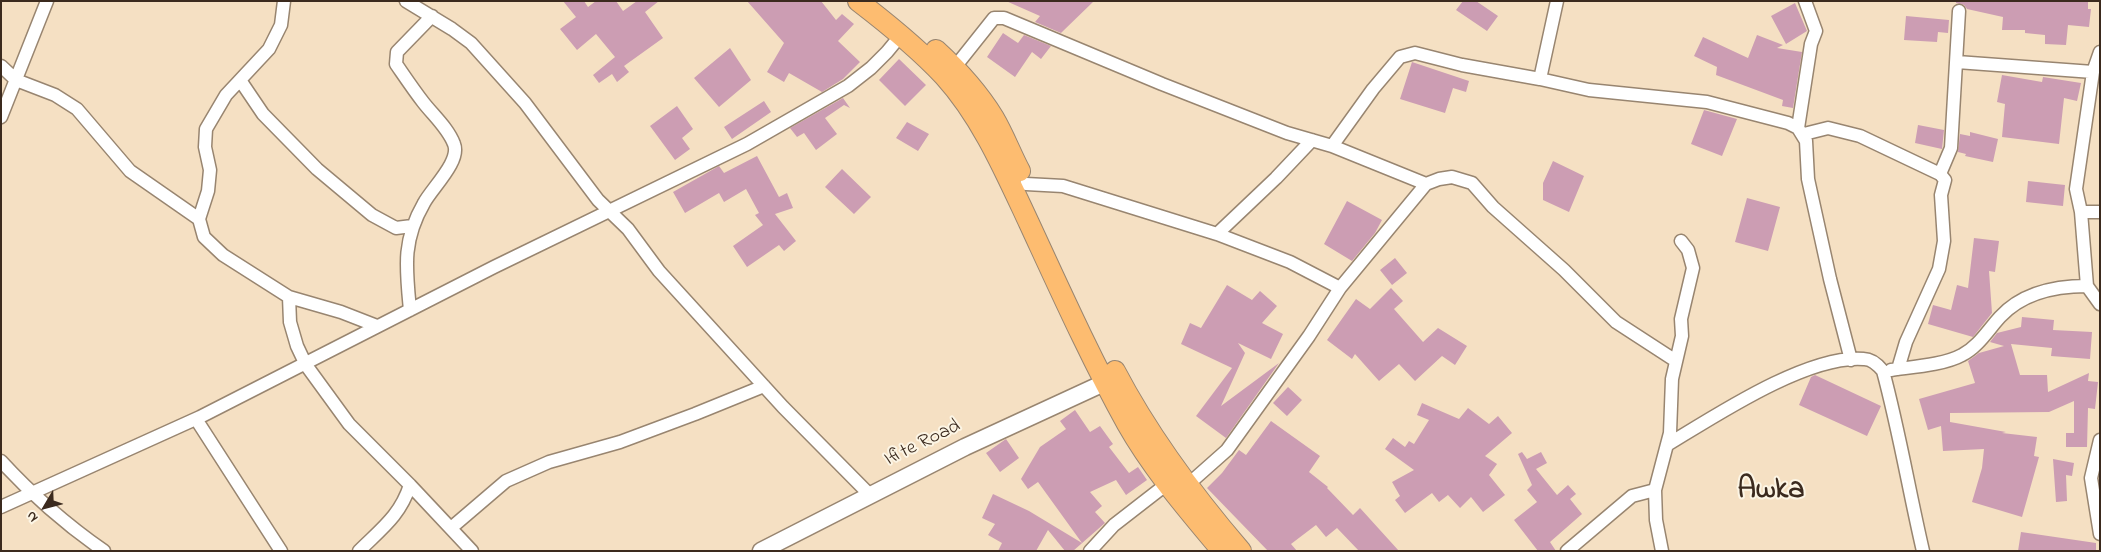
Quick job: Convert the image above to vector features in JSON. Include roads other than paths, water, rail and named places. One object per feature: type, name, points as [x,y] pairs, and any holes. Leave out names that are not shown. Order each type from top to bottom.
[{"type":"main road","points":[[858,1],[901,34],[944,76],[984,131],[1128,424],[1177,484],[1241,551]]},
{"type":"main road","points":[[881,1],[955,67],[980,97],[995,120],[1086,315],[1118,377],[1177,484],[1222,551]]},
{"type":"street","points":[[1,117],[47,1]]},
{"type":"street","points":[[284,1],[281,24],[269,49],[226,95],[206,129],[205,147],[210,170],[208,191],[199,219],[204,237],[223,255],[289,296],[341,312],[377,326]]},
{"type":"street","points":[[406,1],[418,10],[432,16],[471,43],[548,132],[608,211],[628,229],[659,271],[764,386],[870,494]]},
{"type":"street","points":[[1540,79],[1557,1]]},
{"type":"street","points":[[1801,131],[1811,44],[1816,31],[1805,1]]},
{"type":"street","points":[[1940,174],[1951,148],[1959,11]]},
{"type":"street","points":[[410,310],[406,271],[407,251],[412,226],[425,201],[456,157],[455,146],[446,130],[396,64],[398,52],[432,16]]},
{"type":"street","points":[[955,67],[994,18],[1004,18],[1162,84],[1287,133],[1332,146],[1426,184]]},
{"type":"street","points":[[1,507],[196,419],[306,365],[377,326],[747,144],[841,90],[871,68],[901,34]]},
{"type":"street","points":[[2100,52],[2094,72],[2076,189],[2081,212],[2087,286],[2100,304]]},
{"type":"street","points":[[1332,146],[1373,89],[1400,57],[1416,53],[1462,65],[1589,90],[1707,102],[1788,123],[1801,131],[1806,141],[1810,188],[1830,279],[1851,360]]},
{"type":"street","points":[[1957,62],[2094,72]]},
{"type":"street","points":[[1,66],[16,80],[55,94],[77,109],[130,171],[199,219]]},
{"type":"street","points":[[240,80],[263,114],[317,169],[372,215],[396,228],[412,226]]},
{"type":"street","points":[[1801,131],[1828,128],[1860,136],[1940,174],[1945,180],[1941,195],[1944,241],[1938,270],[1906,342],[1898,369]]},
{"type":"street","points":[[1217,234],[1276,178],[1312,140]]},
{"type":"street","points":[[1090,551],[1114,526],[1227,450],[1309,336],[1340,288],[1426,184],[1439,179],[1452,177],[1472,183],[1493,207],[1564,270],[1616,322],[1676,361]]},
{"type":"street","points":[[1026,184],[1063,186],[1217,234],[1290,262],[1340,288]]},
{"type":"street","points":[[2081,212],[2100,212]]},
{"type":"street","points":[[1662,551],[1656,520],[1656,490],[1670,433],[1672,379],[1682,336],[1681,319],[1693,268],[1688,250],[1681,241]]},
{"type":"street","points":[[1883,370],[1925,365],[1962,356],[1980,341],[2001,316],[2023,298],[2063,286],[2087,286]]},
{"type":"street","points":[[289,296],[292,330],[306,365],[349,424],[472,551]]},
{"type":"street","points":[[1667,445],[1720,413],[1802,371],[1835,361],[1866,358],[1883,370],[1923,551]]},
{"type":"street","name":"Ifite Road","points":[[762,551],[964,447],[1106,382]]},
{"type":"street","points":[[451,528],[506,481],[549,462],[620,442],[764,386]]},
{"type":"street","points":[[196,419],[281,551]]},
{"type":"street","points":[[2100,440],[2091,478],[2100,534]]},
{"type":"street","points":[[1,461],[30,493],[67,526],[104,551]]},
{"type":"street","points":[[358,551],[398,512],[405,500],[410,485]]},
{"type":"street","points":[[1567,551],[1632,496],[1656,490]]},
{"type":"district","name":"Awka","points":[[1771,492]]}]
